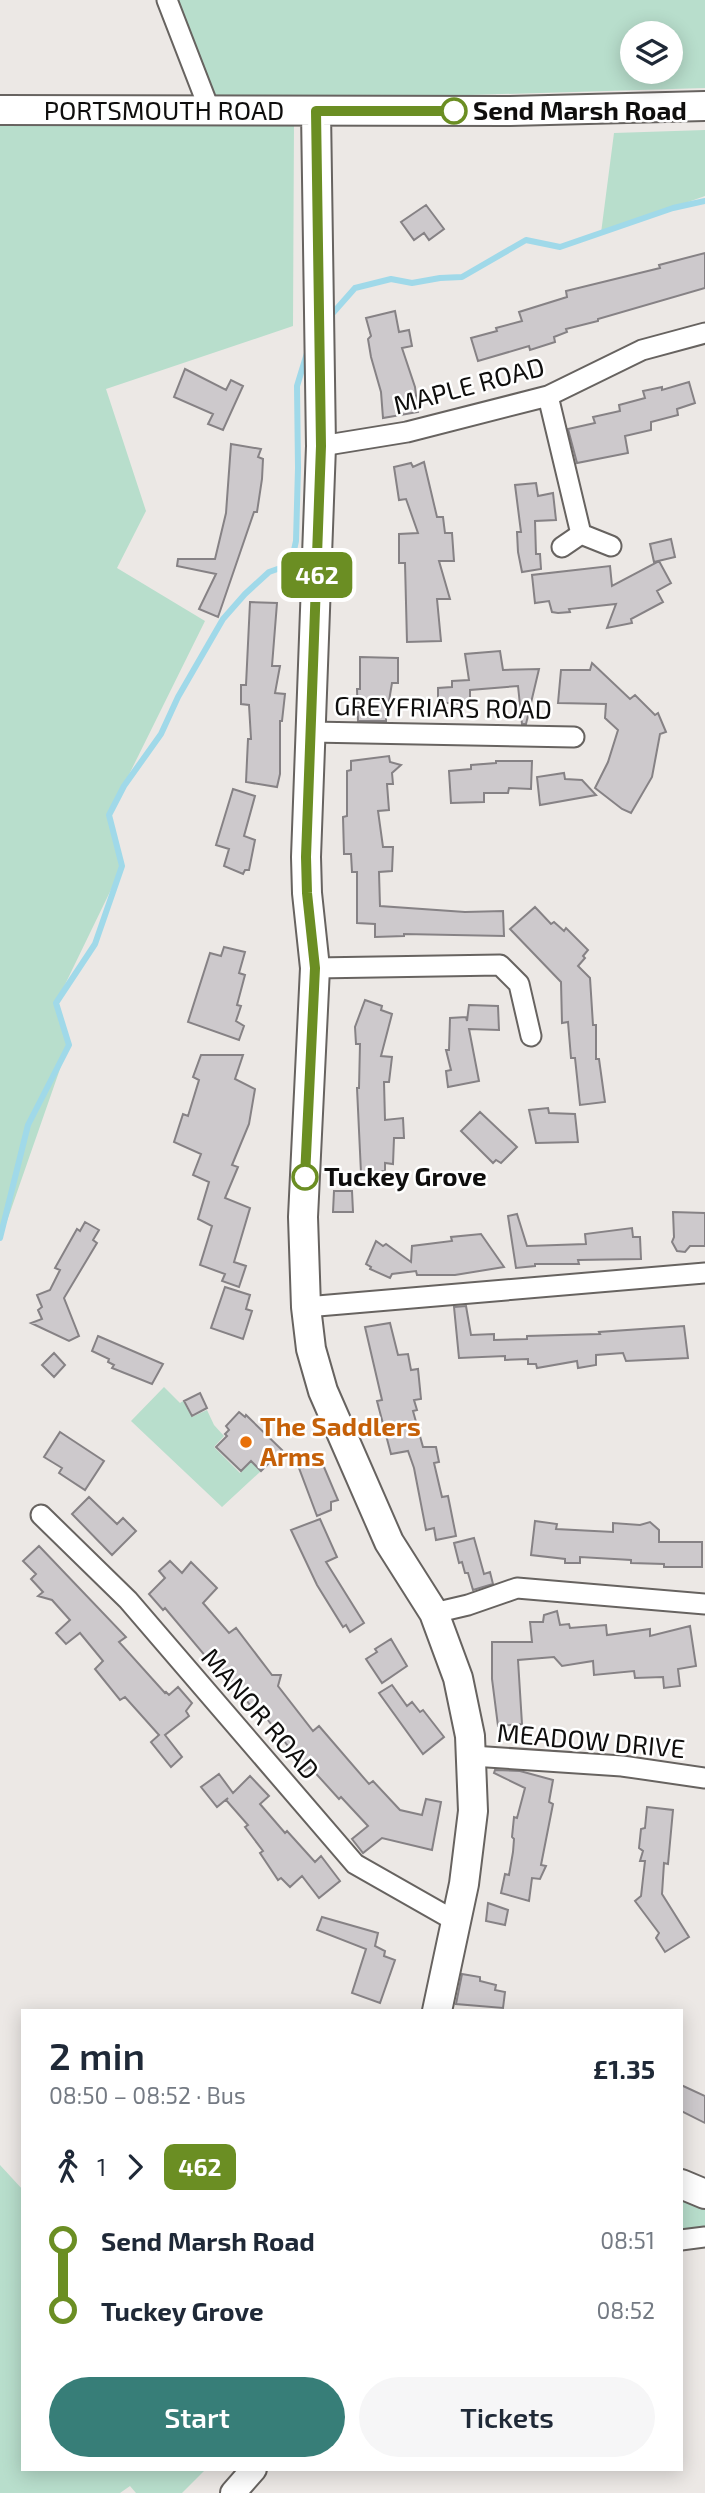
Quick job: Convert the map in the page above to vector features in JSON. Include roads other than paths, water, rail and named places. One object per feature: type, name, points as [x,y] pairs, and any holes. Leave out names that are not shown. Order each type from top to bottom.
[{"type":"main road","name":"PORTSMOUTH ROAD","points":[[0,110],[510,111],[705,106]]},
{"type":"main road","points":[[316,111],[321,446],[307,893],[315,968],[303,1217],[306,1307],[311,1349],[323,1391],[389,1542],[434,1613],[458,1678],[472,1756],[473,1811],[457,1922],[437,2009]]},
{"type":"main road","points":[[683,2185],[705,2194]]},
{"type":"street","points":[[167,0],[210,111]]},
{"type":"street","name":"MAPLE ROAD","points":[[321,446],[407,432],[548,396],[642,350],[705,332]]},
{"type":"street","points":[[548,396],[582,534]]},
{"type":"street","points":[[582,534],[611,546]]},
{"type":"street","points":[[562,547],[582,534]]},
{"type":"street","name":"GREYFRIARS ROAD","points":[[312,732],[574,737]]},
{"type":"street","points":[[315,968],[500,965],[519,984],[531,1036]]},
{"type":"street","points":[[306,1307],[705,1273]]},
{"type":"street","name":"MANOR ROAD","points":[[41,1515],[128,1600],[355,1864],[457,1922]]},
{"type":"street","points":[[434,1613],[468,1605],[517,1588],[705,1604]]},
{"type":"street","name":"MEADOW DRIVE","points":[[472,1756],[622,1766],[705,1778]]},
{"type":"street","points":[[683,2240],[705,2237]]},
{"type":"street","points":[[233,2493],[252,2471]]},
{"type":"waterway","points":[[326,317],[332,314],[355,288],[391,279],[412,283],[462,277],[526,240],[560,247],[673,208],[705,201]]},
{"type":"waterway","points":[[0,1238],[28,1125],[69,1045],[56,1003],[95,944],[122,866],[109,815],[124,786],[161,734],[178,697],[223,619],[269,572],[286,566],[292,559],[296,541],[297,386],[308,350]]},
{"type":"place","name":"Send Marsh Road","points":[[454,111]]},
{"type":"place","name":"Tuckey Grove","points":[[305,1177]]},
{"type":"place","name":"The Saddlers Arms","points":[[246,1442]]}]
